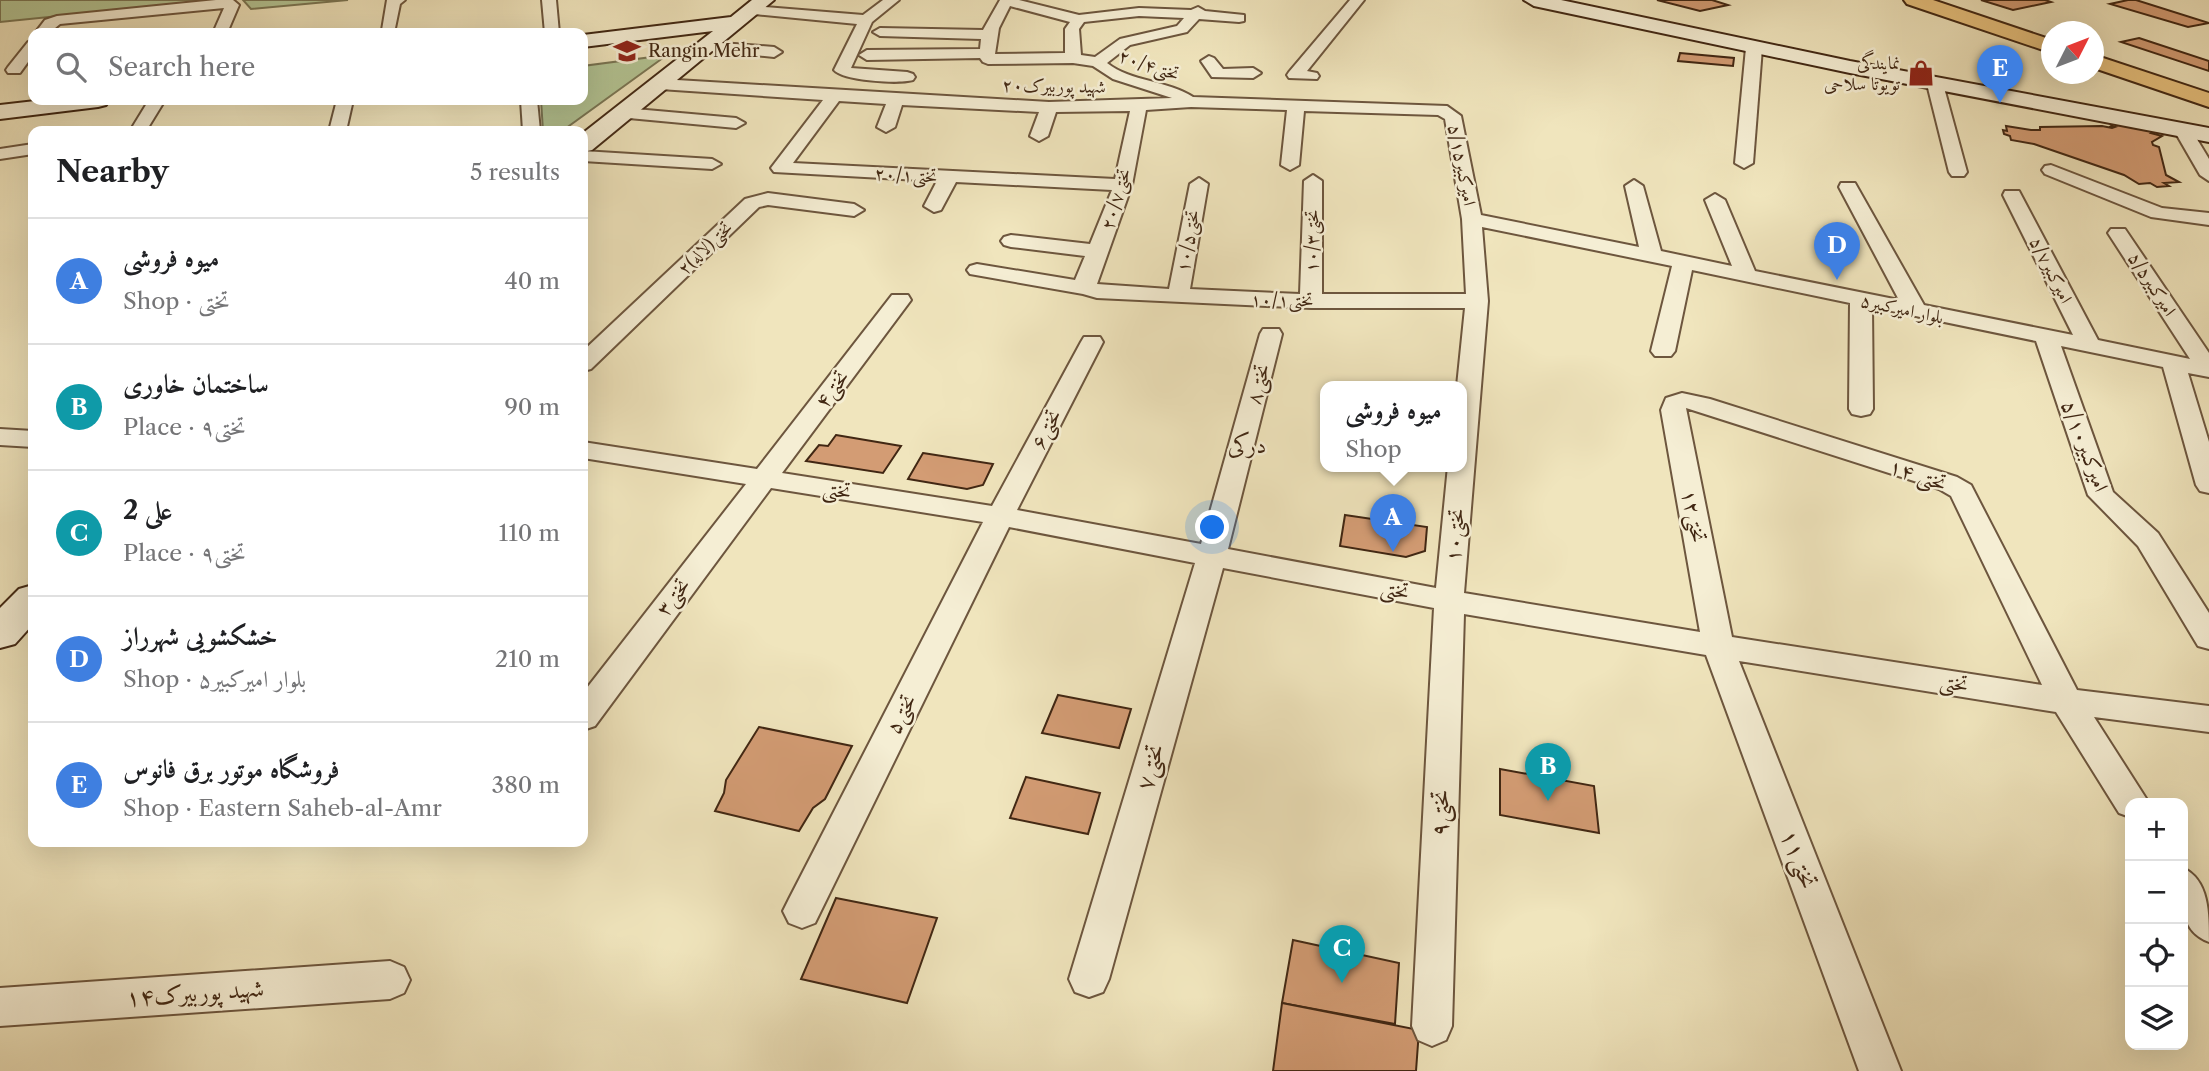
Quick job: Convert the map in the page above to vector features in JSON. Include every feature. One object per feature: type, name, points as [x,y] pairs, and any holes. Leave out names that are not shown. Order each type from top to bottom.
[{"type":"main road","points":[[1914,0],[2041,43]]},
{"type":"main road","points":[[1949,0],[2041,30]]},
{"type":"main road","points":[[1975,21],[1998,16]]},
{"type":"main road","points":[[2104,51],[2209,86]]},
{"type":"main road","points":[[2104,64],[2209,100]]},
{"type":"street","points":[[389,28],[393,2],[398,0]]},
{"type":"street","points":[[550,0],[552,28]]},
{"type":"street","points":[[892,0],[866,20],[847,56],[843,72],[907,77]]},
{"type":"street","points":[[867,55],[1073,58],[1098,62],[1125,42],[1182,29],[1208,0]]},
{"type":"street","points":[[1311,76],[1295,75],[1357,0]]},
{"type":"street","points":[[988,56],[988,35],[996,16],[1007,1],[1034,7],[1057,17],[1079,19],[1116,11],[1239,18]]},
{"type":"street","points":[[1546,1],[1754,48],[2209,135]]},
{"type":"street","points":[[46,28],[57,20],[228,3],[232,5],[222,28]]},
{"type":"street","points":[[588,40],[750,17],[866,20]]},
{"type":"street","points":[[709,57],[750,17]]},
{"type":"street","points":[[1073,58],[1072,29],[1079,19]]},
{"type":"street","points":[[880,32],[988,35]]},
{"type":"street","points":[[1744,163],[1754,48]]},
{"type":"street","points":[[14,70],[28,52]]},
{"type":"street","points":[[588,141],[683,66],[709,57],[774,52]]},
{"type":"street","points":[[1209,61],[1218,74],[1254,65],[1248,102]]},
{"type":"street","name":"تختی۲۰/۴","points":[[1098,62],[1111,74],[1168,90],[1191,102]]},
{"type":"street","name":"شهید پوربیرک۲۰","points":[[660,84],[896,100],[1040,101],[1139,106],[1248,102],[1448,112]]},
{"type":"street","points":[[1935,84],[1958,172]]},
{"type":"street","name":"تختی۲۰/۱","points":[[834,96],[780,168],[1123,185]]},
{"type":"street","points":[[886,127],[896,100]]},
{"type":"street","points":[[1040,101],[1040,136]]},
{"type":"street","points":[[0,112],[57,105]]},
{"type":"street","points":[[141,126],[154,105]]},
{"type":"street","points":[[339,126],[344,105]]},
{"type":"street","points":[[530,105],[532,126]]},
{"type":"street","points":[[1290,165],[1296,105]]},
{"type":"street","name":"تختی۲۰/۷","points":[[1088,288],[1085,282],[1123,185],[1139,106]]},
{"type":"street","name":"امیرکبیر۵/۱۵","points":[[1448,112],[1453,116],[1472,219],[1477,301]]},
{"type":"street","points":[[624,113],[736,122]]},
{"type":"street","points":[[2183,130],[2209,175]]},
{"type":"street","points":[[0,154],[28,150]]},
{"type":"street","points":[[588,156],[712,164]]},
{"type":"street","points":[[2051,170],[2158,213],[2209,219]]},
{"type":"street","points":[[934,206],[949,177]]},
{"type":"street","name":"تختی۱۰/۳","points":[[1311,301],[1313,181]]},
{"type":"street","name":"تختی۱۰/۵","points":[[1178,297],[1199,184]]},
{"type":"street","points":[[1634,186],[1652,257]]},
{"type":"street","points":[[1848,187],[1917,312]]},
{"type":"street","name":"امیرکبیر۵/۷","points":[[2012,195],[2089,345]]},
{"type":"street","name":"۲تختی(لاله)","points":[[588,359],[752,204],[768,199],[854,210]]},
{"type":"street","points":[[1715,200],[1746,275]]},
{"type":"street","name":"بلوار امیرکبیر۵","points":[[1472,219],[2209,370]]},
{"type":"street","name":"امیرکبیر۵/۵","points":[[2118,233],[2209,370]]},
{"type":"street","points":[[1011,241],[1099,251]]},
{"type":"street","points":[[1663,351],[1683,263]]},
{"type":"street","name":"تختی۱۰/۱","points":[[977,270],[1088,288],[1097,292],[1311,301],[1477,301]]},
{"type":"street","name":"تختی۴","points":[[764,478],[900,300]]},
{"type":"street","points":[[1861,300],[1861,409]]},
{"type":"street","name":"تختی۱۰","points":[[1467,408],[1477,301]]},
{"type":"street","name":"تختی۸","points":[[1212,555],[1271,334]]},
{"type":"street","name":"امیرکبیر۵/۱۰","points":[[2046,337],[2096,486],[2107,501],[2148,540],[2209,638]]},
{"type":"street","name":"تختی۶","points":[[1000,516],[1092,342]]},
{"type":"street","points":[[2173,363],[2209,485]]},
{"type":"street","name":"تختی۱۲","points":[[1691,401],[1676,402],[1673,410],[1718,646]]},
{"type":"street","name":"تختی ۱۴","points":[[1691,401],[1948,483],[1962,491],[2066,701],[2128,798]]},
{"type":"street","points":[[0,437],[28,439]]},
{"type":"street","name":"تختی","points":[[588,451],[1000,516],[1449,601],[1718,646],[2066,701],[2209,719]]},
{"type":"street","name":"تختی۱۰","points":[[1449,601],[1461,472]]},
{"type":"street","name":"تختی۳","points":[[588,710],[764,478]]},
{"type":"street","name":"تختی۵","points":[[802,911],[1000,516]]},
{"type":"street","name":"تختی۷","points":[[1089,979],[1212,555]]},
{"type":"street","name":"تختی۹","points":[[1432,1026],[1449,601]]},
{"type":"street","points":[[0,633],[28,604]]},
{"type":"street","name":"تختی۱۱","points":[[1718,646],[1880,1071]]},
{"type":"street","points":[[2188,892],[2209,925]]},
{"type":"street","name":"شهید پوربیرک۱۴","points":[[0,1007],[390,980]]},
{"type":"green space","points":[[0,0],[216,0],[0,22]]},
{"type":"green space","points":[[243,0],[348,0],[251,9]]},
{"type":"green space","points":[[667,55],[569,126],[543,126],[541,105],[588,105],[588,65]]},
{"type":"building","points":[[1657,0],[1712,0],[1728,5],[1700,11]]},
{"type":"building","points":[[1981,0],[2045,0],[2051,2],[2013,10]]},
{"type":"building","points":[[2136,0],[2209,23],[2188,27],[2110,4]]},
{"type":"building","points":[[2139,38],[2209,61],[2209,71],[2121,42]]},
{"type":"building","points":[[1680,53],[1734,58],[1733,66],[1678,61]]},
{"type":"building","points":[[2117,122],[2154,131],[2151,133],[2162,136],[2152,142],[2153,145],[2159,147],[2166,175],[2179,182],[2164,183],[2169,186],[2157,187],[2150,183],[2139,184],[2124,175],[2034,144],[2011,140],[2003,130],[2007,131],[2006,126],[2031,130],[2040,130],[2040,127],[2112,128]]},
{"type":"building","points":[[836,435],[901,446],[883,473],[806,461],[819,445],[828,446]]},
{"type":"building","points":[[923,453],[993,464],[983,485],[967,489],[908,479]]},
{"type":"building","points":[[1345,515],[1427,527],[1425,551],[1406,557],[1340,546]]},
{"type":"building","points":[[1058,695],[1131,709],[1119,748],[1042,733]]},
{"type":"building","points":[[759,727],[852,746],[825,799],[813,808],[799,831],[715,811],[724,793],[726,780]]},
{"type":"building","points":[[1500,769],[1594,786],[1599,833],[1500,815]]},
{"type":"building","points":[[1026,777],[1100,793],[1088,834],[1010,818]]},
{"type":"building","points":[[836,898],[937,918],[907,1003],[801,979]]},
{"type":"building","points":[[1293,940],[1399,963],[1395,1024],[1282,1003]]},
{"type":"building","points":[[1282,1003],[1419,1030],[1416,1071],[1273,1071]]},
{"type":"place","name":"Rangin Mehr","points":[[627,51]]},
{"type":"place","name":"نمایندگی تویوتا سلاحی","points":[[1921,73]]},
{"type":"place","name":"فروشگاه موتور برق فانوس","points":[[2000,103]]},
{"type":"place","name":"خشکشویی شهرراز","points":[[1837,280]]},
{"type":"place","name":"میوه فروشی","points":[[1393,552]]},
{"type":"place","name":"ساختمان خاوری","points":[[1548,801]]},
{"type":"place","name":"علی 2","points":[[1342,983]]},
{"type":"district","name":"درکی","points":[[1247,445]]}]
